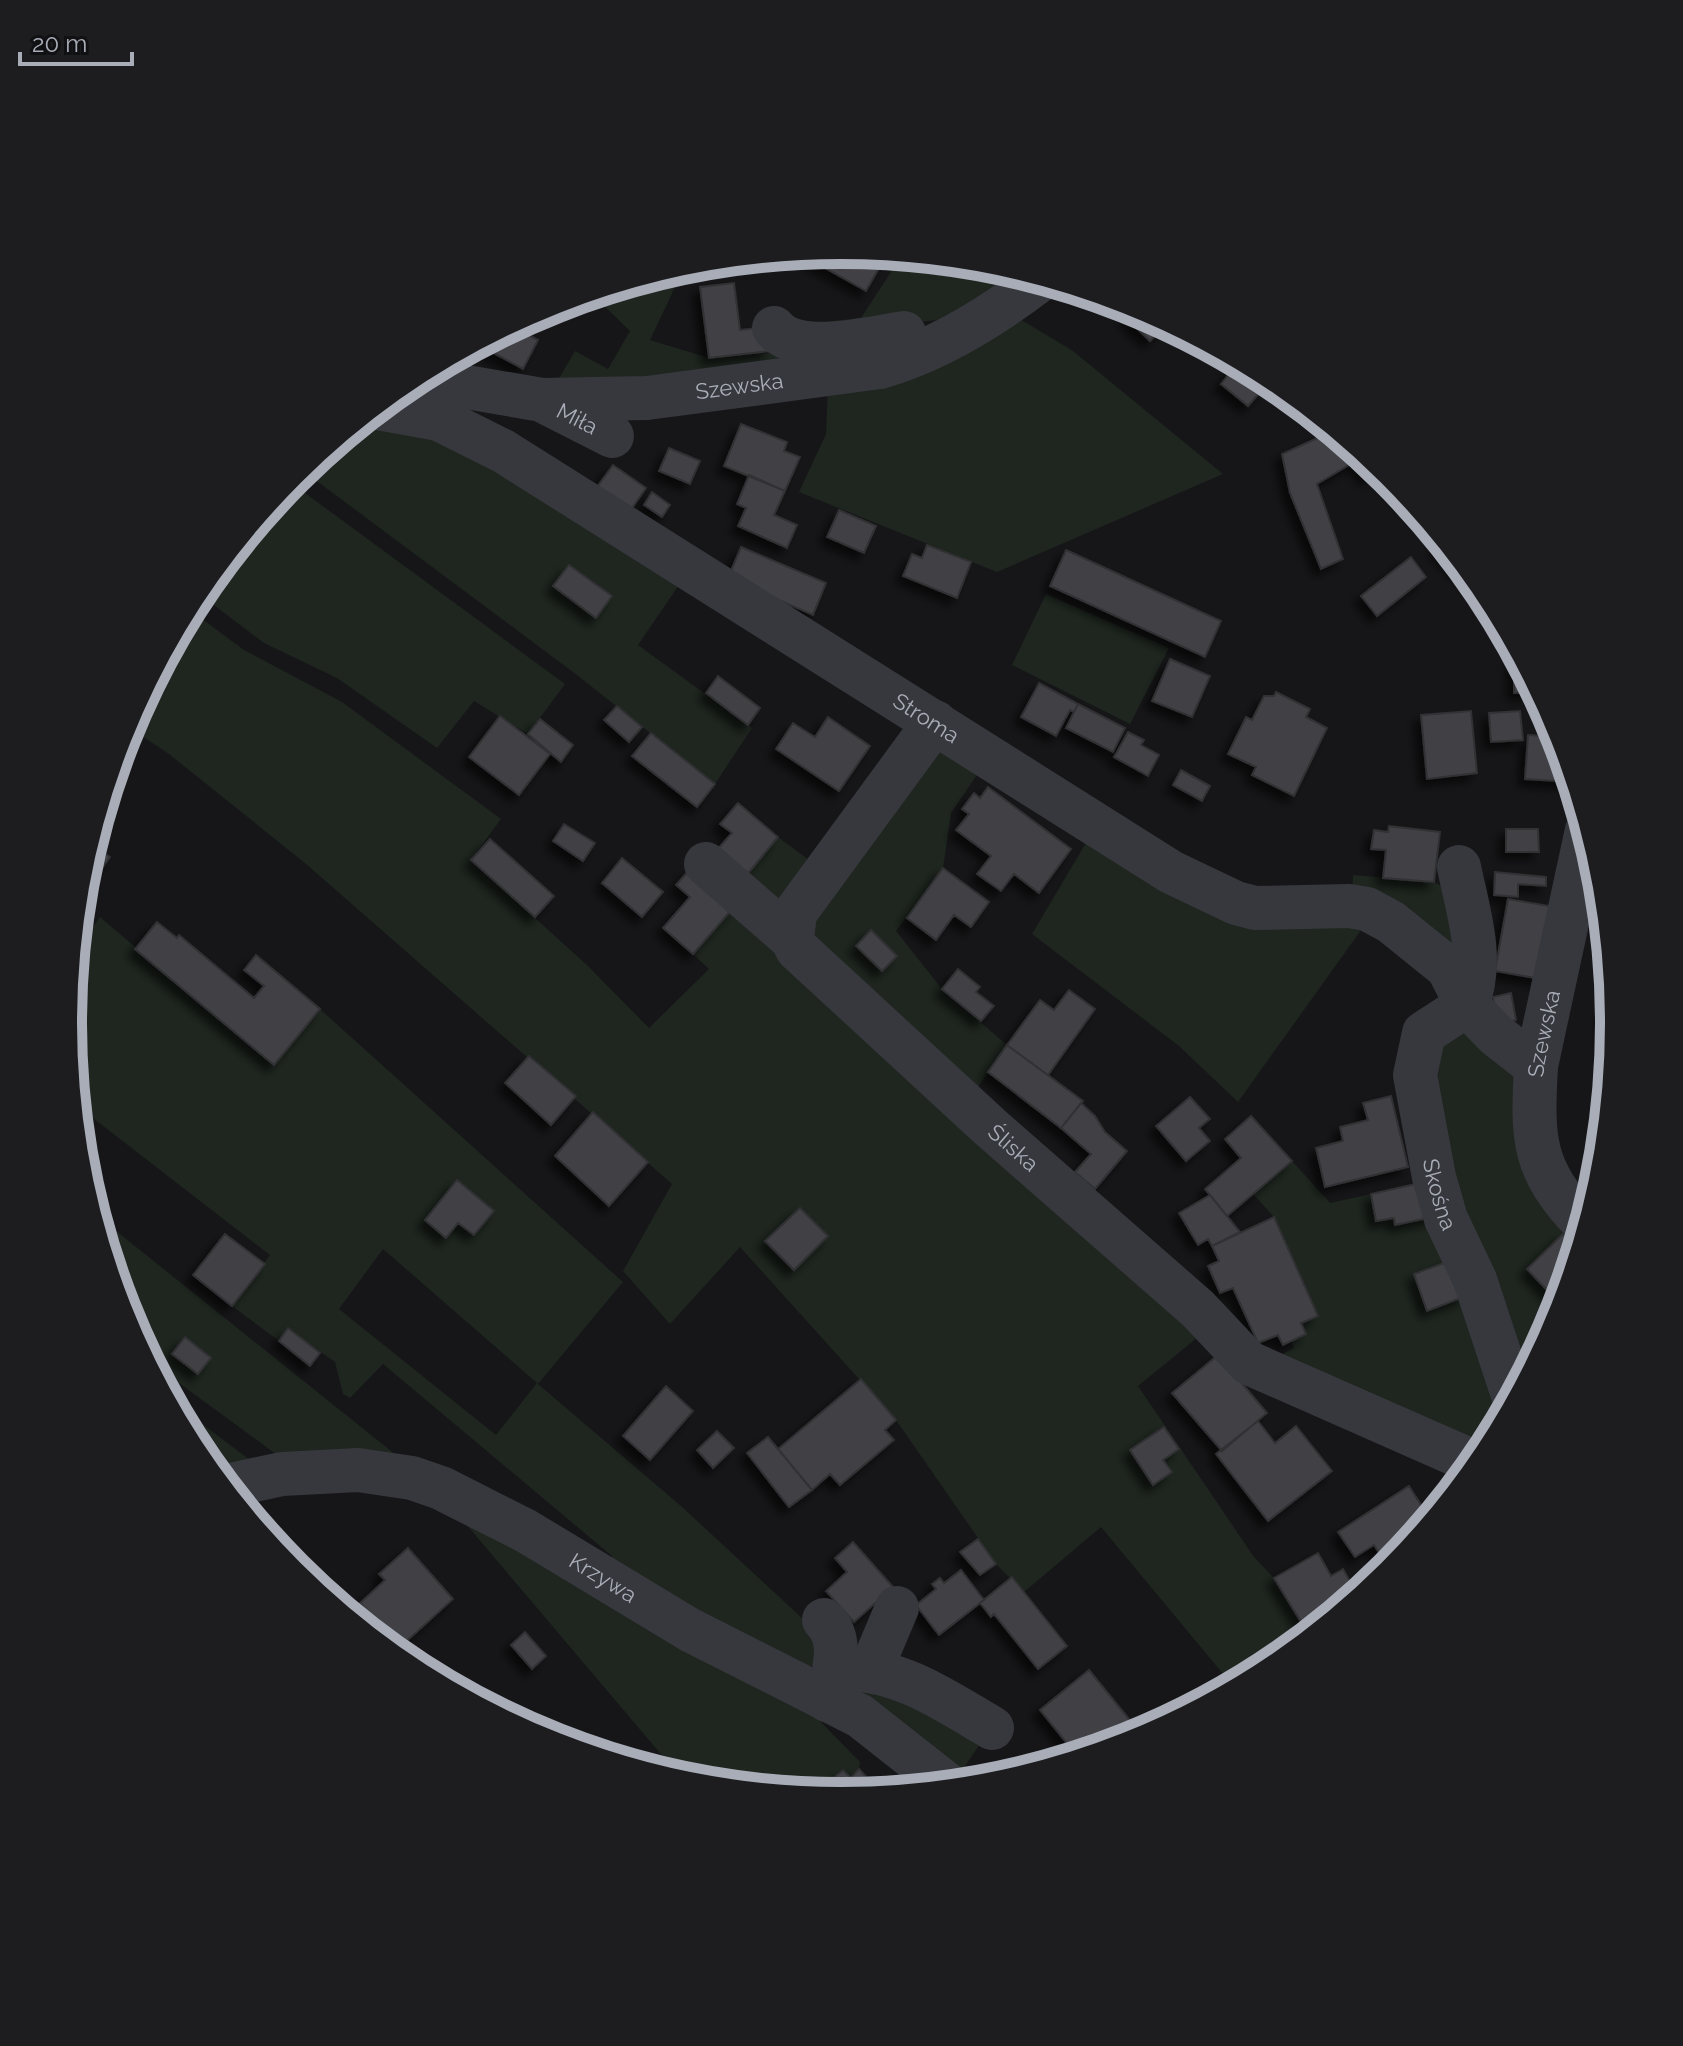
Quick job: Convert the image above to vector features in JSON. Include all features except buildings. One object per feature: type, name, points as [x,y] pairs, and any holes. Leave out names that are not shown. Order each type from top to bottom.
[{"type":"street","name":"Szewska","points":[[435,382],[542,400],[667,398],[880,367],[901,361],[993,316],[1030,287]]},
{"type":"street","points":[[774,328],[781,336],[795,342],[813,344],[938,328],[993,316]]},
{"type":"street","name":"Miła","points":[[542,400],[612,436]]},
{"type":"street","name":"Stroma","points":[[392,411],[439,419],[503,451],[935,722],[1118,841],[1236,903],[1274,910],[1324,905],[1367,909],[1404,931],[1448,968],[1467,1005],[1496,1035],[1536,1066]]},
{"type":"street","points":[[792,939],[795,913],[935,722]]},
{"type":"street","name":"Szewska","points":[[1576,1214],[1549,1182],[1539,1157],[1534,1127],[1536,1066],[1582,855]]},
{"type":"street","name":"Śliska","points":[[706,864],[792,939],[804,957],[989,1126],[1186,1298],[1249,1363],[1464,1458]]},
{"type":"street","points":[[1459,867],[1475,954],[1475,985],[1467,1005]]},
{"type":"street","name":"Skośna","points":[[1467,1005],[1424,1033],[1415,1075],[1434,1177],[1446,1219],[1475,1280],[1509,1384]]},
{"type":"street","name":"Krzywa","points":[[238,1483],[282,1474],[358,1470],[412,1478],[441,1488],[526,1531],[690,1630],[857,1672],[892,1738],[938,1776]]},
{"type":"street","points":[[857,1672],[897,1608]]},
{"type":"street","points":[[824,1620],[857,1672]]},
{"type":"street","points":[[857,1672],[875,1670],[901,1678],[992,1728]]},
{"type":"shaded area","points":[[895,265],[941,270],[1019,285],[987,309],[937,320],[803,334],[787,326],[861,318]]},
{"type":"shaded area","points":[[678,282],[650,340],[709,358],[871,345],[551,392],[575,351],[608,369],[630,331],[601,303]]},
{"type":"shaded area","points":[[1020,319],[1073,351],[1223,474],[997,572],[799,492],[826,434],[828,386]]},
{"type":"shaded area","points":[[382,418],[410,421],[685,576],[638,645],[752,728],[715,784],[573,672],[313,478]]},
{"type":"shaded area","points":[[300,490],[565,684],[528,734],[474,701],[437,748],[337,678],[264,643],[210,602],[270,522]]},
{"type":"shaded area","points":[[1046,594],[1169,648],[1130,724],[1012,665]]},
{"type":"shaded area","points":[[200,617],[244,650],[342,702],[501,819],[471,860],[588,966],[649,1028],[709,969],[693,954],[734,907],[1203,1333],[1138,1386],[1254,1557],[1274,1578],[1304,1626],[1226,1678],[1101,1527],[1024,1592],[996,1564],[896,1420],[740,1247],[670,1324],[623,1271],[672,1184],[306,864],[169,754],[139,734],[160,687]]},
{"type":"shaded area","points":[[945,745],[985,763],[951,813],[943,868],[896,931],[942,989],[1007,1045],[973,1094],[817,953],[810,909]]},
{"type":"shaded area","points":[[1090,836],[1208,901],[1357,914],[1448,990],[1364,926],[1238,1102],[1179,1046],[1032,934]]},
{"type":"shaded area","points":[[778,837],[813,863],[784,913],[745,877]]},
{"type":"shaded area","points":[[1353,875],[1434,882],[1454,893],[1468,956],[1352,896]]},
{"type":"shaded area","points":[[100,917],[274,1065],[320,1009],[623,1282],[538,1384],[681,1506],[814,1629],[817,1665],[803,1667],[605,1567],[612,1556],[383,1364],[350,1398],[343,1394],[335,1362],[288,1329],[279,1341],[232,1306],[270,1255],[87,1114],[82,1023],[84,973],[87,935]],"holes":[[[383,1249],[537,1383],[496,1435],[339,1309]]]},
{"type":"shaded area","points":[[1455,1026],[1525,1067],[1535,1187],[1563,1234],[1527,1268],[1551,1294],[1515,1374],[1453,1218],[1430,1042]]},
{"type":"shaded area","points":[[1292,1161],[1330,1203],[1371,1194],[1376,1221],[1394,1218],[1396,1225],[1437,1216],[1452,1260],[1427,1310],[1466,1296],[1501,1399],[1471,1447],[1268,1362],[1294,1348],[1291,1341],[1306,1334],[1301,1323],[1318,1316],[1274,1217],[1253,1194]]},
{"type":"shaded area","points":[[110,1226],[411,1467],[284,1460],[169,1376],[140,1314]]},
{"type":"shaded area","points":[[193,1417],[258,1466],[230,1473]]},
{"type":"shaded area","points":[[454,1510],[815,1716],[860,1762],[859,1769],[851,1778],[842,1770],[830,1782],[742,1776],[668,1762]]},
{"type":"shaded area","points":[[861,1678],[984,1738],[957,1773],[850,1682]]}]
